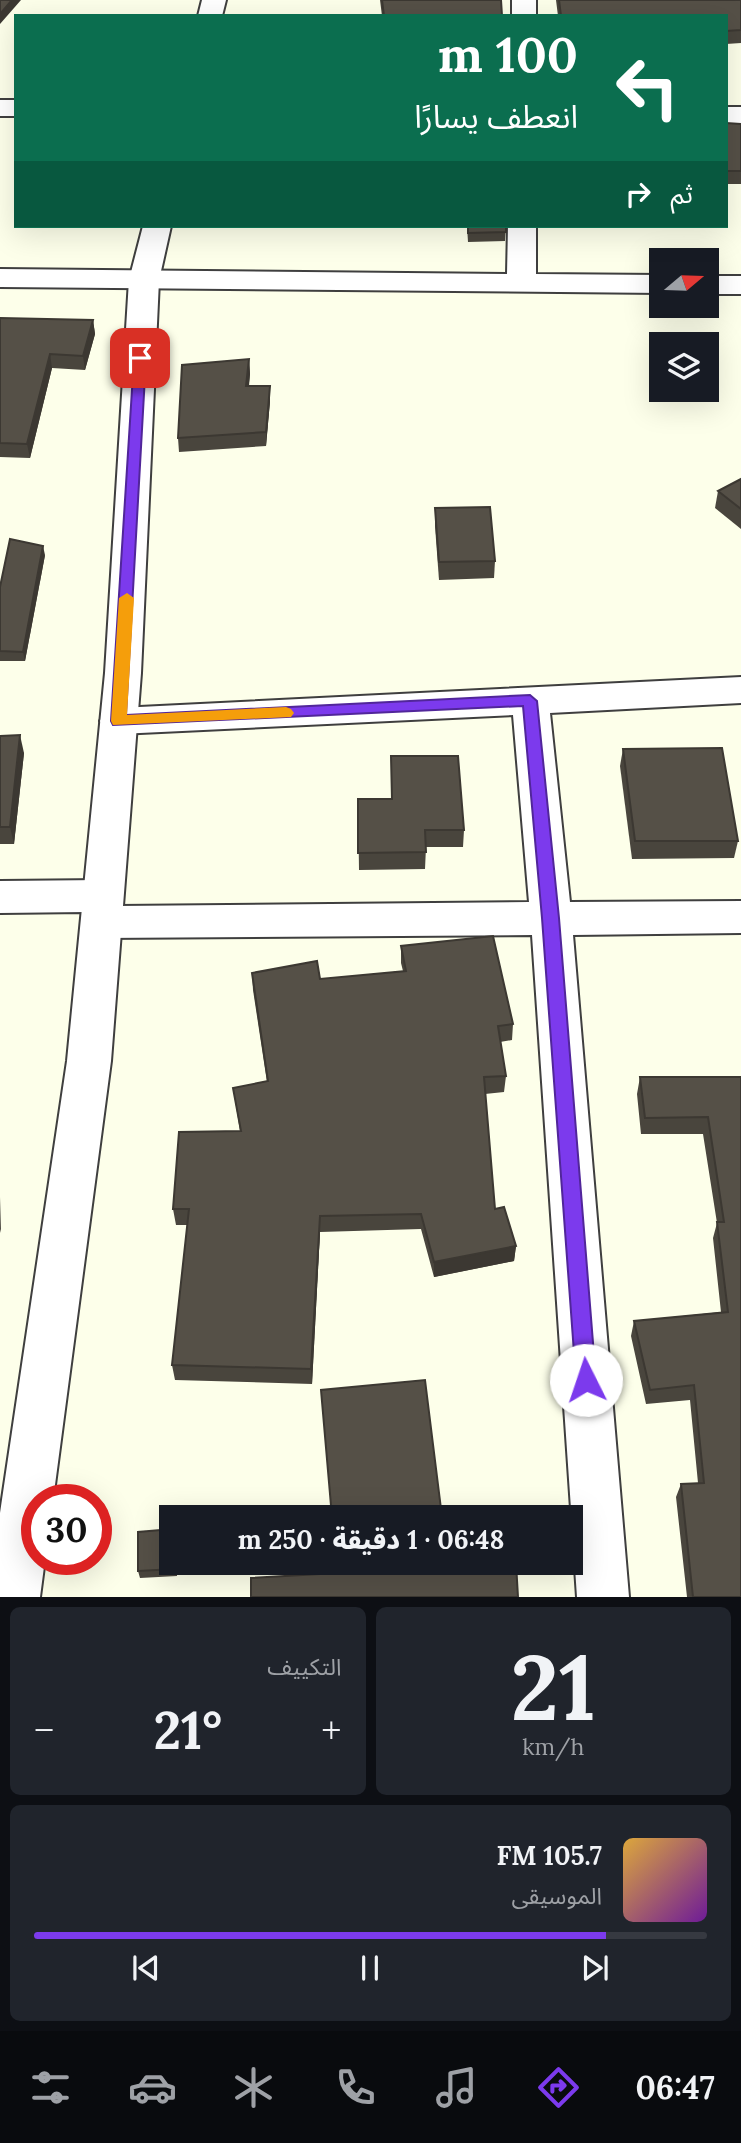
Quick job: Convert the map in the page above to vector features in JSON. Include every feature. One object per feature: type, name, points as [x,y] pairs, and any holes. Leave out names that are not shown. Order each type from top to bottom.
[{"type":"street","points":[[14,1597],[89,1061],[118,721],[144,280],[157,228]]},
{"type":"street","points":[[521,283],[522,228]]},
{"type":"street","points":[[0,278],[649,284]]},
{"type":"street","points":[[719,285],[741,285]]},
{"type":"street","points":[[118,721],[741,690]]},
{"type":"street","points":[[530,701],[551,918],[603,1597]]},
{"type":"street","points":[[0,897],[102,909],[551,918],[741,917]]},
{"type":"building","points":[[0,0],[12,0],[0,14]]},
{"type":"building","points":[[382,0],[501,0],[502,14],[384,14]]},
{"type":"building","points":[[559,0],[741,0],[741,30],[728,31],[728,14],[561,14]]},
{"type":"building","points":[[728,123],[741,124],[741,171],[728,171]]},
{"type":"building","points":[[468,228],[506,228],[506,232],[468,233]]},
{"type":"building","points":[[0,318],[93,320],[83,356],[50,354],[27,444],[0,443]]},
{"type":"building","points":[[249,359],[246,386],[270,386],[266,432],[178,438],[182,365]]},
{"type":"building","points":[[741,479],[741,509],[718,491]]},
{"type":"building","points":[[490,507],[495,561],[439,562],[435,508]]},
{"type":"building","points":[[10,539],[43,546],[23,652],[0,651],[0,587]]},
{"type":"building","points":[[20,735],[10,827],[0,827],[0,736]]},
{"type":"building","points":[[722,748],[738,841],[635,841],[623,749]]},
{"type":"building","points":[[391,756],[458,756],[464,830],[425,830],[426,852],[358,853],[358,799],[392,799]]},
{"type":"building","points":[[493,936],[513,1024],[498,1026],[506,1076],[484,1077],[495,1209],[504,1207],[516,1246],[434,1262],[421,1214],[320,1216],[311,1369],[172,1365],[189,1209],[173,1209],[179,1132],[241,1131],[233,1088],[268,1081],[252,973],[317,961],[320,979],[406,971],[401,946]]},
{"type":"building","points":[[640,1077],[741,1077],[741,1597],[693,1597],[681,1484],[704,1483],[694,1385],[650,1390],[634,1321],[728,1312],[717,1222],[724,1222],[708,1117],[645,1118]]},
{"type":"building","points":[[425,1380],[441,1505],[331,1505],[321,1390]]},
{"type":"building","points":[[159,1530],[159,1570],[138,1571],[138,1532]]},
{"type":"building","points":[[303,1575],[517,1575],[518,1597],[251,1597],[251,1578]]},
{"type":"slow traffic","points":[[127,598],[118,721],[286,713]]},
{"type":"route","points":[[140,358],[118,721],[530,701],[551,918],[586,1380]]}]
